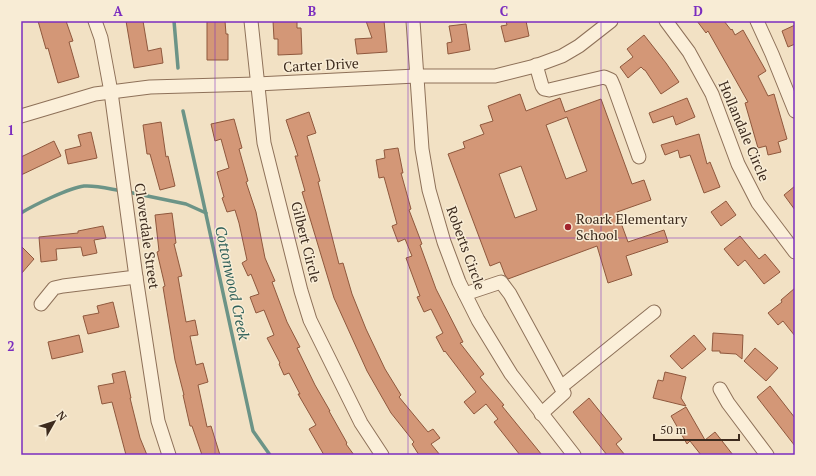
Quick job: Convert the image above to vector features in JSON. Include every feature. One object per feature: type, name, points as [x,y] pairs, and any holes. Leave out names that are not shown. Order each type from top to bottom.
[{"type":"street","name":"Cloverdale Street","points":[[95,21],[101,38],[111,92],[136,277],[158,421],[169,455]]},
{"type":"street","name":"Gilbert Circle","points":[[250,21],[264,143],[310,320],[361,423],[382,455]]},
{"type":"street","name":"Roberts Circle","points":[[413,21],[422,149],[429,190],[444,242],[458,282],[478,320],[511,374],[574,455]]},
{"type":"street","name":"Carter Drive","points":[[21,116],[95,94],[164,87],[416,76],[495,76],[536,66],[562,56],[579,46],[611,21]]},
{"type":"street","name":"Hollandale Circle","points":[[666,21],[688,52],[712,94],[738,164],[758,203],[795,252]]},
{"type":"street","points":[[758,21],[795,111]]},
{"type":"street","points":[[536,66],[542,86],[544,89],[548,90],[604,77],[611,80],[639,157]]},
{"type":"street","points":[[42,304],[54,288],[136,277]]},
{"type":"street","points":[[465,294],[501,282],[510,294],[564,393],[541,414]]},
{"type":"street","points":[[561,387],[654,312]]},
{"type":"street","points":[[720,389],[728,404],[767,455]]},
{"type":"building","points":[[38,21],[66,21],[73,41],[69,42],[79,77],[58,83],[48,48],[46,49]]},
{"type":"building","points":[[126,21],[143,21],[148,51],[161,48],[163,63],[134,68]]},
{"type":"building","points":[[207,21],[225,21],[226,34],[228,34],[228,60],[207,60]]},
{"type":"building","points":[[273,21],[297,21],[297,28],[301,28],[302,54],[278,55],[278,39],[274,39]]},
{"type":"building","points":[[366,21],[384,21],[387,52],[357,54],[355,39],[372,38]]},
{"type":"building","points":[[506,21],[526,21],[529,36],[505,42],[501,26],[507,25]]},
{"type":"building","points":[[697,21],[724,21],[731,30],[732,29],[735,35],[743,30],[766,71],[758,76],[768,96],[774,94],[787,139],[778,142],[781,152],[768,155],[766,146],[758,148],[745,103],[748,102],[708,31],[706,33]]},
{"type":"building","points":[[466,24],[470,50],[448,54],[447,43],[452,42],[449,26]]},
{"type":"building","points":[[795,25],[795,44],[788,47],[782,31]]},
{"type":"building","points":[[644,35],[679,82],[661,94],[645,70],[641,67],[628,78],[620,67],[633,57],[627,49]]},
{"type":"building","points":[[520,94],[526,111],[560,98],[565,112],[601,99],[632,184],[644,180],[651,200],[617,212],[628,242],[664,230],[668,242],[626,256],[632,275],[608,283],[597,246],[508,279],[500,262],[490,266],[448,154],[465,148],[463,142],[484,134],[480,125],[493,121],[488,106]],"holes":[[[567,117],[587,171],[566,179],[546,125]],[[521,166],[537,210],[515,218],[499,174]]]},
{"type":"building","points":[[687,98],[695,117],[676,125],[673,116],[653,123],[649,113]]},
{"type":"building","points":[[309,112],[316,133],[307,136],[320,181],[318,182],[339,264],[343,263],[352,294],[366,329],[385,369],[401,395],[399,397],[428,432],[433,429],[440,438],[431,444],[440,455],[419,455],[412,444],[414,442],[391,413],[367,371],[334,298],[302,192],[305,191],[295,156],[298,156],[286,120]]},
{"type":"building","points":[[234,119],[242,148],[239,149],[248,181],[246,182],[256,212],[265,258],[275,281],[272,282],[287,322],[300,347],[297,348],[315,385],[347,443],[346,444],[354,455],[324,455],[309,429],[316,425],[298,394],[300,394],[289,373],[284,375],[279,364],[280,363],[267,338],[274,335],[264,310],[256,313],[250,297],[259,294],[251,274],[248,276],[242,263],[247,260],[235,210],[227,212],[222,198],[224,197],[217,172],[229,168],[221,139],[215,141],[211,124]]},
{"type":"building","points":[[161,122],[166,157],[168,156],[175,186],[160,190],[150,154],[147,154],[143,125]]},
{"type":"building","points":[[91,132],[97,158],[68,164],[65,150],[81,146],[78,135]]},
{"type":"building","points":[[699,134],[707,164],[710,162],[720,187],[704,193],[690,155],[680,158],[678,150],[665,155],[661,145]]},
{"type":"building","points":[[54,141],[61,156],[21,175],[21,157]]},
{"type":"building","points":[[398,148],[403,173],[401,173],[411,209],[409,210],[422,244],[420,245],[436,289],[463,342],[460,343],[484,374],[480,377],[504,405],[502,406],[542,455],[520,455],[494,422],[498,419],[486,404],[474,414],[464,402],[476,392],[445,351],[444,352],[436,337],[443,333],[431,309],[424,312],[417,297],[420,296],[406,258],[412,256],[405,239],[398,242],[392,226],[397,224],[384,177],[379,178],[376,160],[385,158],[384,150]]},
{"type":"building","points":[[795,186],[795,210],[784,195]]},
{"type":"building","points":[[726,201],[736,215],[721,226],[711,212]]},
{"type":"building","points":[[172,213],[176,243],[174,244],[182,276],[178,277],[186,322],[195,320],[198,335],[190,336],[196,365],[203,363],[208,382],[198,385],[207,427],[211,426],[220,455],[202,455],[192,426],[190,426],[175,360],[163,287],[165,286],[157,252],[159,251],[155,215]]},
{"type":"building","points":[[103,226],[106,238],[94,240],[97,253],[83,256],[81,247],[56,249],[57,260],[41,262],[39,237],[78,233],[78,231]]},
{"type":"building","points":[[740,236],[759,259],[765,254],[780,272],[764,284],[745,260],[738,266],[724,249]]},
{"type":"building","points":[[21,246],[34,259],[21,274]]},
{"type":"building","points":[[795,288],[795,336],[783,321],[778,325],[768,313],[782,302],[781,300]]},
{"type":"building","points":[[113,302],[119,327],[88,334],[83,316],[99,313],[97,306]]},
{"type":"building","points":[[713,333],[743,335],[742,359],[736,354],[712,351]]},
{"type":"building","points":[[79,335],[83,352],[52,359],[48,342]]},
{"type":"building","points":[[694,335],[706,349],[682,369],[670,356]]},
{"type":"building","points":[[755,348],[778,368],[766,381],[744,361]]},
{"type":"building","points":[[125,371],[140,438],[147,455],[126,455],[112,402],[102,404],[98,386],[114,383],[112,374]]},
{"type":"building","points":[[665,372],[686,377],[681,398],[686,406],[653,398],[658,380],[663,381]]},
{"type":"building","points":[[770,386],[795,418],[795,446],[757,397]]},
{"type":"building","points":[[589,398],[622,439],[616,444],[625,455],[607,455],[573,412]]},
{"type":"building","points":[[686,407],[705,440],[715,432],[733,455],[701,455],[690,441],[687,444],[671,416]]},
{"type":"waterway","name":"Cottonwood Creek","points":[[174,21],[178,68]]},
{"type":"waterway","name":"Cottonwood Creek","points":[[183,111],[253,431],[270,455]]},
{"type":"waterway","points":[[21,213],[52,197],[78,187],[93,186],[122,191]]},
{"type":"waterway","points":[[128,192],[186,204],[206,213]]},
{"type":"place","name":"Roark Elementary School","points":[[568,227]]}]
